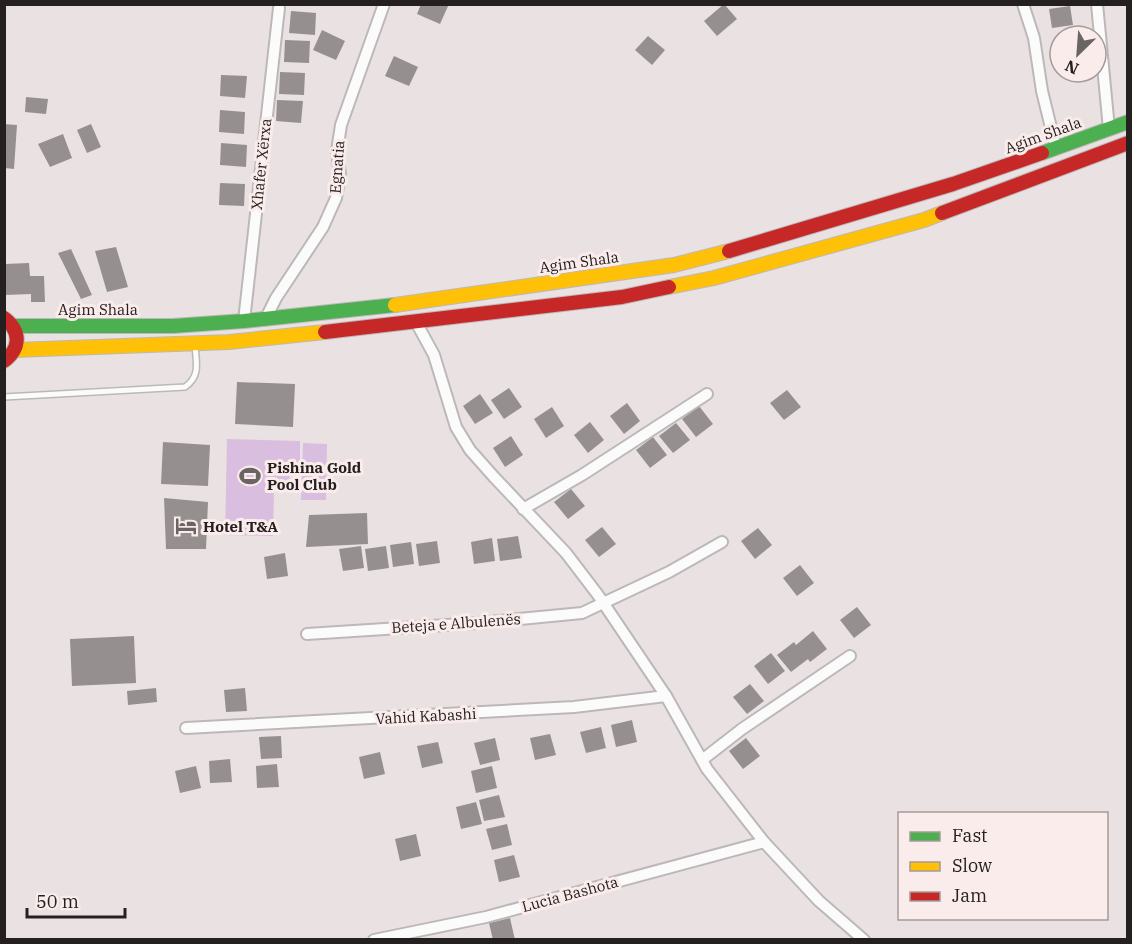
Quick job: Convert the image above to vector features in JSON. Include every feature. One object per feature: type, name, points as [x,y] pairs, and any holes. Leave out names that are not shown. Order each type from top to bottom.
[{"type":"main road","name":"Agim Shala","points":[[15,350],[18,340],[9,322],[173,326],[244,321],[401,304],[674,265],[764,242],[908,198],[1128,122]]},
{"type":"main road","points":[[4,361],[15,350],[229,342],[622,297],[714,278],[924,220],[1128,143]]},
{"type":"street","name":"Egnatia","points":[[266,318],[276,298],[323,227],[336,198],[340,174],[337,151],[341,125],[384,4]]},
{"type":"street","points":[[1023,4],[1034,38],[1042,91],[1056,148]]},
{"type":"street","points":[[1097,4],[1109,129]]},
{"type":"street","name":"Xhafer Xërxa","points":[[244,321],[279,8]]},
{"type":"street","points":[[416,322],[434,355],[456,427],[471,450],[566,553],[666,696],[707,769],[764,842],[819,901],[864,939]]},
{"type":"street","points":[[523,509],[582,475],[707,394]]},
{"type":"street","name":"Beteja e Albulenës","points":[[307,634],[478,623],[582,613],[669,572],[722,542]]},
{"type":"street","points":[[702,760],[742,729],[850,656]]},
{"type":"street","name":"Vahid Kabashi","points":[[186,728],[574,707],[666,696]]},
{"type":"street","name":"Lucia Bashota","points":[[374,939],[486,917],[764,842]]},
{"type":"lane","points":[[4,397],[185,387],[193,381],[196,372],[195,343]]},
{"type":"shaded area","name":"Pishina Gold Pool Club","points":[[227,439],[300,441],[300,464],[289,464],[290,490],[274,489],[273,536],[225,535]]},
{"type":"shaded area","points":[[303,443],[327,444],[326,500],[301,500]]},
{"type":"building","points":[[421,4],[449,4],[440,24],[417,14]]},
{"type":"building","points":[[724,4],[737,19],[717,36],[704,21]]},
{"type":"building","points":[[1070,6],[1073,24],[1051,24],[1049,9]]},
{"type":"building","points":[[291,11],[316,13],[315,35],[289,33]]},
{"type":"building","points":[[322,30],[345,41],[336,60],[313,50]]},
{"type":"building","points":[[648,36],[665,50],[652,65],[635,50]]},
{"type":"building","points":[[285,40],[310,41],[309,63],[284,62]]},
{"type":"building","points":[[394,56],[418,67],[409,86],[385,76]]},
{"type":"building","points":[[280,72],[305,73],[304,95],[279,94]]},
{"type":"building","points":[[221,75],[247,76],[245,98],[220,96]]},
{"type":"building","points":[[26,97],[48,99],[46,114],[25,112]]},
{"type":"building","points":[[277,100],[303,101],[301,123],[276,121]]},
{"type":"building","points":[[220,110],[245,112],[244,134],[219,132]]},
{"type":"building","points":[[4,124],[17,125],[14,169],[4,168]]},
{"type":"building","points":[[91,124],[101,147],[87,153],[77,130]]},
{"type":"building","points":[[63,134],[72,158],[50,167],[38,144]]},
{"type":"building","points":[[221,143],[247,145],[246,167],[220,165]]},
{"type":"building","points":[[220,183],[245,184],[244,206],[219,205]]},
{"type":"building","points":[[116,247],[128,287],[107,292],[95,251]]},
{"type":"building","points":[[71,249],[92,295],[81,299],[58,253]]},
{"type":"building","points":[[29,263],[30,276],[44,276],[45,302],[31,302],[31,294],[5,295],[5,264]]},
{"type":"building","points":[[237,382],[295,384],[293,427],[235,424]]},
{"type":"building","points":[[509,388],[522,407],[504,419],[491,400]]},
{"type":"building","points":[[787,390],[801,407],[784,420],[770,403]]},
{"type":"building","points":[[480,394],[493,413],[475,424],[463,406]]},
{"type":"building","points":[[627,403],[640,421],[624,434],[610,416]]},
{"type":"building","points":[[699,406],[713,424],[696,437],[682,419]]},
{"type":"building","points":[[552,407],[564,426],[546,438],[534,419]]},
{"type":"building","points":[[590,422],[604,440],[588,453],[574,435]]},
{"type":"building","points":[[676,423],[690,440],[673,453],[659,436]]},
{"type":"building","points":[[511,436],[523,455],[505,467],[493,448]]},
{"type":"building","points":[[653,437],[667,455],[650,468],[636,450]]},
{"type":"building","points":[[163,442],[210,445],[208,486],[161,484]]},
{"type":"building","points":[[571,489],[585,506],[568,519],[554,502]]},
{"type":"building","name":"Hotel T&A","points":[[164,498],[208,502],[206,549],[166,549]]},
{"type":"building","points":[[367,513],[368,544],[306,547],[309,515]]},
{"type":"building","points":[[602,527],[616,544],[599,557],[585,540]]},
{"type":"building","points":[[758,528],[772,545],[755,559],[741,541]]},
{"type":"building","points":[[518,536],[522,558],[500,561],[497,539]]},
{"type":"building","points":[[492,538],[495,561],[474,564],[471,542]]},
{"type":"building","points":[[437,541],[440,563],[419,566],[416,544]]},
{"type":"building","points":[[411,542],[414,564],[393,567],[390,545]]},
{"type":"building","points":[[361,546],[364,568],[343,571],[339,549]]},
{"type":"building","points":[[386,546],[389,568],[368,571],[365,549]]},
{"type":"building","points":[[285,553],[288,576],[267,579],[264,557]]},
{"type":"building","points":[[800,565],[814,583],[797,596],[783,578]]},
{"type":"building","points":[[857,607],[871,625],[854,638],[840,620]]},
{"type":"building","points":[[813,631],[827,649],[810,662],[808,659],[791,672],[777,655],[794,642],[796,645]]},
{"type":"building","points":[[134,636],[136,683],[72,686],[70,639]]},
{"type":"building","points":[[771,653],[785,671],[768,684],[754,666]]},
{"type":"building","points":[[750,684],[764,701],[747,714],[733,697]]},
{"type":"building","points":[[156,688],[157,702],[128,705],[127,691]]},
{"type":"building","points":[[245,688],[247,711],[226,712],[224,690]]},
{"type":"building","points":[[632,720],[637,742],[616,747],[611,725]]},
{"type":"building","points":[[601,727],[606,748],[586,753],[580,732]]},
{"type":"building","points":[[550,734],[556,755],[535,760],[530,738]]},
{"type":"building","points":[[281,736],[282,758],[261,759],[259,737]]},
{"type":"building","points":[[495,738],[500,760],[480,765],[474,743]]},
{"type":"building","points":[[746,738],[760,756],[743,769],[729,751]]},
{"type":"building","points":[[438,742],[443,763],[422,768],[417,746]]},
{"type":"building","points":[[380,752],[385,774],[364,779],[359,757]]},
{"type":"building","points":[[230,759],[232,782],[210,783],[209,761]]},
{"type":"building","points":[[277,764],[279,787],[257,788],[256,766]]},
{"type":"building","points":[[196,766],[201,788],[180,793],[175,771]]},
{"type":"building","points":[[492,766],[497,788],[476,793],[471,771]]},
{"type":"building","points":[[499,795],[505,817],[484,821],[479,800]]},
{"type":"building","points":[[476,802],[482,824],[461,829],[456,807]]},
{"type":"building","points":[[507,824],[512,845],[492,850],[486,829]]},
{"type":"building","points":[[416,834],[421,856],[400,861],[395,839]]},
{"type":"building","points":[[514,855],[520,877],[499,882],[494,860]]},
{"type":"building","points":[[510,918],[515,940],[493,940],[489,923]]},
{"type":"traffic: fast","points":[[1042,153],[1128,122]]},
{"type":"traffic: fast","points":[[14,326],[173,326],[395,305]]},
{"type":"traffic: slow","points":[[669,287],[714,278],[942,213]]},
{"type":"traffic: slow","points":[[395,305],[674,265],[729,251]]},
{"type":"traffic: slow","points":[[15,350],[229,342],[325,332]]},
{"type":"traffic: jam","points":[[942,213],[1128,143]]},
{"type":"traffic: jam","points":[[729,251],[953,184],[1042,153]]},
{"type":"traffic: jam","points":[[325,332],[622,297],[669,287]]},
{"type":"traffic: jam","points":[[4,318],[14,328],[17,340],[14,351],[4,361]]},
{"type":"place","name":"Pishina Gold Pool Club","points":[[250,476]]},
{"type":"place","name":"Hotel T&A","points":[[186,526]]}]
